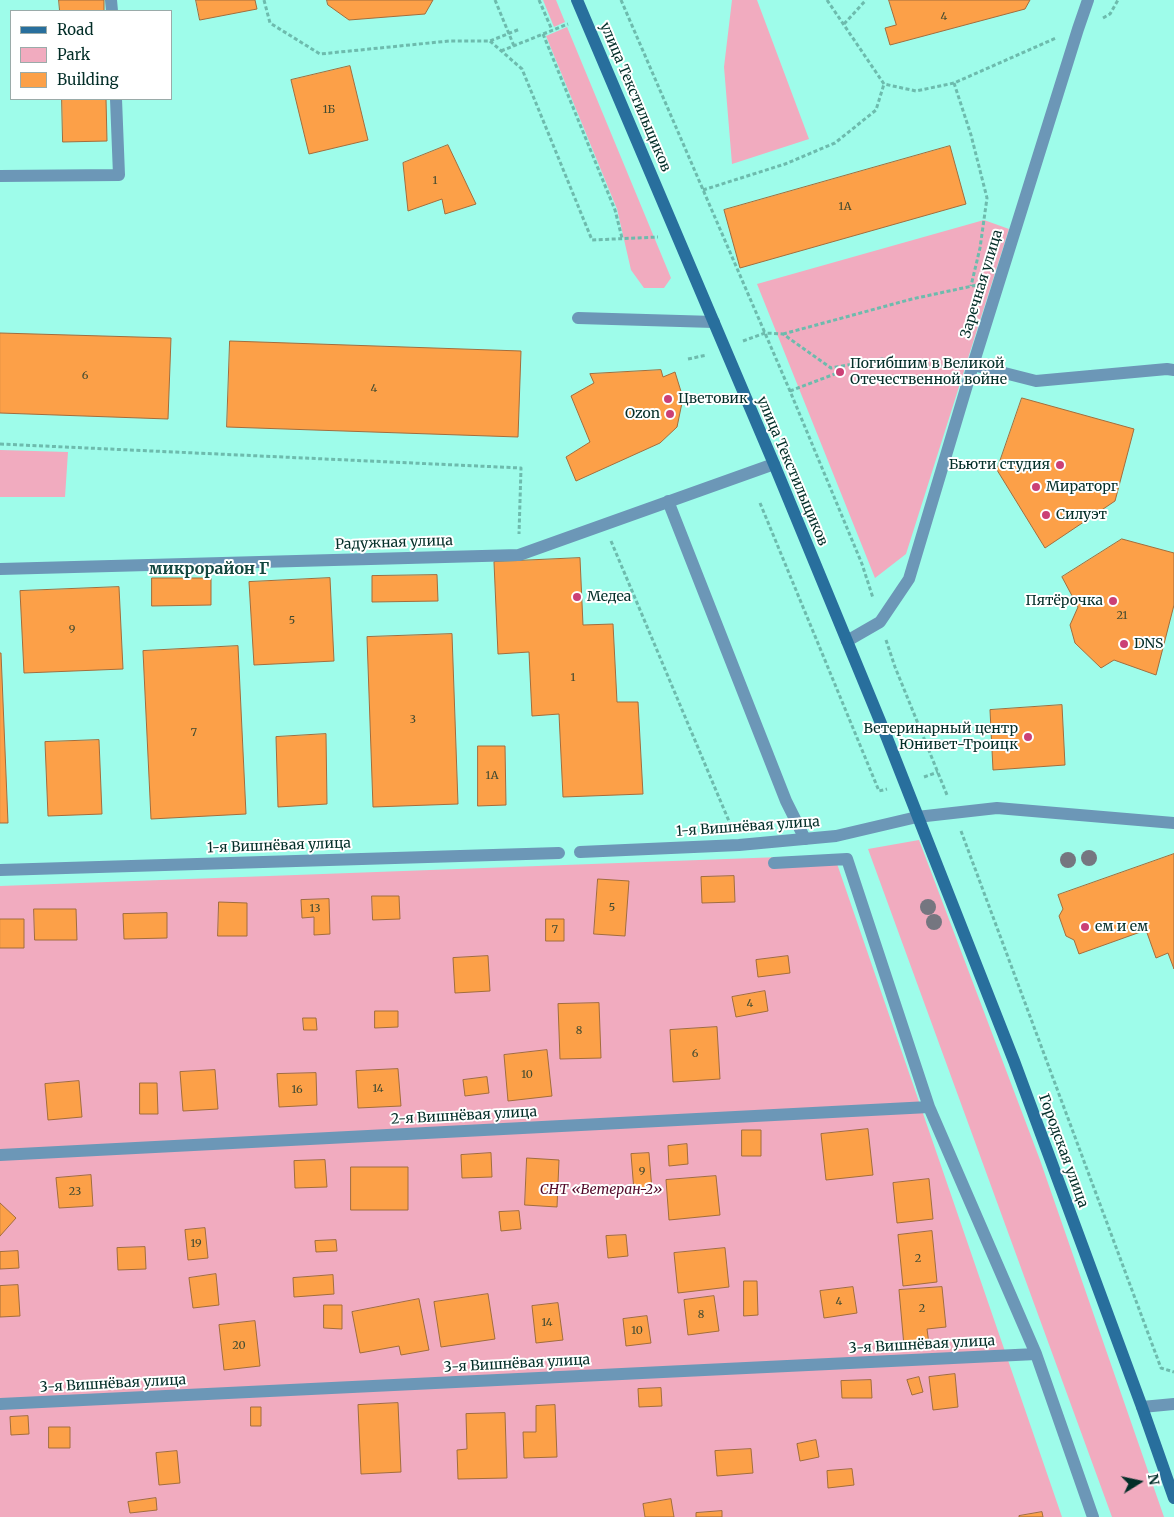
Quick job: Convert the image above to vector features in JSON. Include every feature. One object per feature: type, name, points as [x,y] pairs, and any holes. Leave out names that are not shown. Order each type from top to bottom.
[{"type":"main road","name":"улица Текстильщиков","points":[[577,0],[774,464],[917,817]]},
{"type":"main road","name":"Городская улица","points":[[917,817],[1014,1061],[1174,1498]]},
{"type":"street","name":"Заречная улица","points":[[847,641],[880,622],[909,579],[999,280],[1088,0]]},
{"type":"street","points":[[0,176],[119,175],[116,100]]},
{"type":"street","points":[[578,318],[714,322]]},
{"type":"street","points":[[973,365],[1036,380],[1167,369],[1174,370]]},
{"type":"street","name":"Радужная улица","points":[[0,569],[519,555],[774,464]]},
{"type":"street","points":[[668,502],[786,801],[805,839]]},
{"type":"street","name":"1-я Вишнёвая улица","points":[[580,852],[739,845],[836,836],[917,817],[997,808],[1174,823]]},
{"type":"street","name":"1-я Вишнёвая улица","points":[[0,870],[559,853]]},
{"type":"street","points":[[774,863],[847,858],[929,1107],[1036,1354],[1092,1517]]},
{"type":"street","name":"2-я Вишнёвая улица","points":[[0,1155],[929,1107]]},
{"type":"street","name":"3-я Вишнёвая улица","points":[[0,1404],[1036,1354]]},
{"type":"street","points":[[1142,1407],[1174,1404]]},
{"type":"path","points":[[264,0],[270,23],[320,54],[449,42],[490,41],[520,29]]},
{"type":"path","points":[[495,0],[514,46]]},
{"type":"path","points":[[539,0],[552,30]]},
{"type":"path","points":[[622,0],[862,564],[895,667],[954,812],[1161,1368],[1174,1372]]},
{"type":"path","points":[[827,0],[884,84],[916,91],[954,83],[1078,28]]},
{"type":"path","points":[[844,24],[866,0]]},
{"type":"path","points":[[501,51],[584,17]]},
{"type":"path","points":[[543,34],[615,210],[622,238]]},
{"type":"path","points":[[490,41],[522,69],[592,240],[661,237]]},
{"type":"path","points":[[954,83],[971,134],[987,198],[980,248],[971,286]]},
{"type":"path","points":[[703,190],[786,164],[835,143],[876,110],[884,84]]},
{"type":"path","points":[[746,340],[765,333],[783,334],[912,299],[999,280]]},
{"type":"path","points":[[783,334],[831,368],[882,359],[936,366],[973,365]]},
{"type":"path","points":[[790,391],[840,372]]},
{"type":"path","points":[[0,444],[521,468],[519,555]]},
{"type":"path","points":[[760,503],[879,791]]},
{"type":"path","points":[[604,525],[739,845]]},
{"type":"green space","points":[[543,0],[556,0],[565,22],[554,27]]},
{"type":"green space","points":[[732,0],[757,0],[809,139],[732,164],[724,67]]},
{"type":"green space","points":[[567,27],[671,278],[664,288],[644,288],[631,270],[617,209],[546,36]]},
{"type":"green space","points":[[984,220],[1009,229],[906,554],[875,578],[757,284]]},
{"type":"green space","points":[[0,450],[68,452],[65,497],[0,497]]},
{"type":"green space","points":[[919,840],[1040,1160],[1164,1517],[1112,1517],[868,849]]},
{"type":"green space","name":"СНТ «Ветеран-2»","points":[[834,855],[1062,1517],[0,1517],[0,886]]},
{"type":"building","points":[[59,0],[104,0],[104,10],[60,10]]},
{"type":"building","points":[[196,0],[255,0],[257,9],[200,20]]},
{"type":"building","points":[[327,0],[433,0],[425,14],[349,20],[328,5]]},
{"type":"building","points":[[889,0],[1030,0],[1025,9],[890,45],[885,28],[896,25]]},
{"type":"building","points":[[350,66],[368,140],[309,154],[291,80]]},
{"type":"building","points":[[62,100],[106,100],[107,141],[63,142]]},
{"type":"building","points":[[448,145],[476,204],[445,214],[442,199],[408,211],[403,163]]},
{"type":"building","points":[[950,146],[966,204],[740,268],[724,210]]},
{"type":"building","points":[[0,333],[171,338],[168,419],[0,413]]},
{"type":"building","points":[[230,341],[521,351],[518,437],[227,427]]},
{"type":"building","points":[[661,370],[663,377],[675,372],[683,398],[677,427],[660,443],[576,481],[566,457],[590,442],[571,396],[594,383],[590,374]]},
{"type":"building","points":[[1022,398],[1134,429],[1115,501],[1045,548],[997,470]]},
{"type":"building","points":[[1122,539],[1174,553],[1174,605],[1156,675],[1114,660],[1101,668],[1075,643],[1070,625],[1078,607],[1062,577]]},
{"type":"building","points":[[580,558],[583,625],[613,624],[617,702],[638,702],[643,794],[563,797],[559,714],[532,716],[529,652],[498,654],[494,562]]},
{"type":"building","points":[[437,575],[438,601],[372,602],[372,576]]},
{"type":"building","points":[[152,578],[211,578],[211,605],[152,606]]},
{"type":"building","points":[[330,578],[334,661],[254,665],[249,582]]},
{"type":"building","points":[[119,587],[123,669],[24,673],[20,591]]},
{"type":"building","points":[[452,634],[458,804],[373,807],[367,637]]},
{"type":"building","points":[[238,646],[246,814],[151,819],[143,651]]},
{"type":"building","points":[[1,653],[8,823],[0,823]]},
{"type":"building","name":"Ветеринарный центр Юнивет-Троицк","points":[[1062,705],[1065,765],[993,770],[990,710]]},
{"type":"building","points":[[326,734],[327,804],[278,807],[276,737]]},
{"type":"building","points":[[99,740],[102,814],[48,816],[45,742]]},
{"type":"building","points":[[478,746],[505,746],[506,805],[478,806]]},
{"type":"building","points":[[1174,854],[1174,969],[1168,953],[1156,958],[1146,930],[1079,954],[1074,940],[1066,936],[1059,916],[1063,909],[1058,895]]},
{"type":"building","points":[[734,876],[735,902],[702,903],[701,877]]},
{"type":"building","points":[[598,879],[629,881],[625,936],[594,934]]},
{"type":"building","points":[[372,896],[399,896],[400,919],[373,920]]},
{"type":"building","points":[[329,899],[330,934],[314,935],[314,917],[302,918],[301,900]]},
{"type":"building","points":[[219,902],[247,903],[247,936],[218,936]]},
{"type":"building","points":[[34,909],[76,909],[77,940],[35,940]]},
{"type":"building","points":[[167,913],[167,938],[124,939],[123,914]]},
{"type":"building","points":[[0,919],[24,919],[24,948],[0,948]]},
{"type":"building","points":[[546,919],[564,919],[564,941],[546,941]]},
{"type":"building","points":[[488,956],[490,991],[455,993],[453,958]]},
{"type":"building","points":[[788,956],[790,973],[758,977],[756,960]]},
{"type":"building","points":[[765,991],[768,1011],[736,1017],[732,997]]},
{"type":"building","points":[[599,1003],[601,1058],[560,1059],[558,1004]]},
{"type":"building","points":[[375,1011],[398,1011],[398,1027],[375,1028]]},
{"type":"building","points":[[303,1018],[316,1018],[317,1030],[304,1030]]},
{"type":"building","points":[[717,1027],[720,1079],[673,1082],[670,1030]]},
{"type":"building","points":[[547,1050],[552,1096],[508,1101],[504,1055]]},
{"type":"building","points":[[398,1069],[401,1106],[358,1108],[356,1071]]},
{"type":"building","points":[[215,1070],[218,1109],[183,1111],[180,1072]]},
{"type":"building","points":[[316,1073],[317,1105],[279,1107],[277,1074]]},
{"type":"building","points":[[487,1077],[489,1093],[465,1096],[463,1080]]},
{"type":"building","points":[[79,1081],[82,1117],[48,1120],[45,1084]]},
{"type":"building","points":[[140,1083],[157,1083],[158,1114],[140,1114]]},
{"type":"building","points":[[868,1129],[873,1175],[826,1180],[821,1134]]},
{"type":"building","points":[[742,1130],[761,1130],[761,1156],[742,1156]]},
{"type":"building","points":[[687,1144],[688,1164],[669,1166],[668,1146]]},
{"type":"building","points":[[491,1153],[492,1177],[462,1178],[461,1155]]},
{"type":"building","points":[[649,1153],[652,1190],[634,1191],[631,1154]]},
{"type":"building","points":[[527,1158],[559,1160],[557,1207],[525,1205]]},
{"type":"building","points":[[325,1160],[327,1187],[295,1188],[294,1161]]},
{"type":"building","points":[[351,1167],[408,1167],[408,1210],[351,1210]]},
{"type":"building","points":[[91,1175],[93,1206],[59,1208],[56,1178]]},
{"type":"building","points":[[716,1176],[720,1215],[669,1220],[666,1180]]},
{"type":"building","points":[[929,1179],[933,1219],[897,1223],[893,1183]]},
{"type":"building","points":[[0,1203],[16,1218],[0,1236]]},
{"type":"building","points":[[519,1211],[521,1229],[501,1231],[499,1212]]},
{"type":"building","points":[[205,1228],[208,1258],[188,1260],[185,1230]]},
{"type":"building","points":[[932,1231],[937,1282],[903,1286],[898,1235]]},
{"type":"building","points":[[626,1235],[628,1256],[608,1258],[606,1236]]},
{"type":"building","points":[[336,1240],[337,1251],[316,1252],[315,1241]]},
{"type":"building","points":[[145,1247],[146,1269],[118,1270],[117,1248]]},
{"type":"building","points":[[725,1248],[729,1287],[678,1293],[674,1253]]},
{"type":"building","points":[[18,1251],[19,1268],[0,1269],[0,1252]]},
{"type":"building","points":[[216,1274],[219,1305],[193,1308],[189,1278]]},
{"type":"building","points":[[333,1275],[334,1294],[294,1297],[293,1278]]},
{"type":"building","points":[[744,1281],[757,1281],[758,1315],[744,1316]]},
{"type":"building","points":[[18,1285],[20,1316],[0,1317],[0,1286]]},
{"type":"building","points":[[853,1287],[857,1313],[824,1318],[820,1291]]},
{"type":"building","points":[[942,1287],[946,1327],[927,1329],[929,1344],[904,1346],[899,1290]]},
{"type":"building","points":[[488,1294],[495,1339],[441,1347],[434,1302]]},
{"type":"building","points":[[714,1296],[719,1331],[688,1335],[684,1300]]},
{"type":"building","points":[[419,1299],[429,1350],[401,1355],[399,1346],[360,1353],[352,1312]]},
{"type":"building","points":[[558,1303],[563,1340],[536,1343],[532,1306]]},
{"type":"building","points":[[324,1305],[342,1305],[342,1329],[324,1328]]},
{"type":"building","points":[[647,1316],[651,1343],[626,1346],[623,1319]]},
{"type":"building","points":[[255,1321],[260,1366],[224,1370],[219,1325]]},
{"type":"building","points":[[955,1374],[958,1407],[933,1410],[929,1377]]},
{"type":"building","points":[[919,1377],[923,1392],[912,1395],[907,1380]]},
{"type":"building","points":[[871,1380],[872,1398],[842,1398],[841,1381]]},
{"type":"building","points":[[661,1388],[662,1406],[639,1407],[638,1389]]},
{"type":"building","points":[[398,1403],[401,1472],[361,1474],[358,1405]]},
{"type":"building","points":[[555,1405],[557,1457],[524,1458],[523,1432],[536,1432],[536,1406]]},
{"type":"building","points":[[251,1407],[261,1407],[261,1426],[251,1426]]},
{"type":"building","points":[[505,1413],[507,1478],[458,1479],[457,1450],[467,1449],[466,1414]]},
{"type":"building","points":[[28,1416],[29,1434],[11,1435],[10,1417]]},
{"type":"building","points":[[49,1427],[70,1427],[70,1448],[49,1448]]},
{"type":"building","points":[[816,1440],[819,1457],[800,1461],[797,1444]]},
{"type":"building","points":[[751,1449],[753,1473],[717,1476],[715,1451]]},
{"type":"building","points":[[177,1451],[180,1483],[159,1485],[156,1453]]},
{"type":"building","points":[[852,1469],[854,1485],[828,1488],[827,1471]]},
{"type":"building","points":[[156,1498],[157,1510],[130,1513],[128,1502]]},
{"type":"building","points":[[671,1499],[674,1517],[645,1517],[643,1504]]},
{"type":"building","points":[[722,1511],[722,1517],[696,1517],[696,1513]]},
{"type":"building","points":[[1042,1512],[1043,1517],[1019,1517],[1019,1516]]},
{"type":"place","name":"Погибшим в Великой Отечественной войне","points":[[840,372]]},
{"type":"place","name":"Цветовик","points":[[668,399]]},
{"type":"place","name":"Ozon","points":[[670,414]]},
{"type":"place","name":"Бьюти студия","points":[[1060,465]]},
{"type":"place","name":"Мираторг","points":[[1036,487]]},
{"type":"place","name":"Силуэт","points":[[1046,515]]},
{"type":"place","name":"Медеа","points":[[577,597]]},
{"type":"place","name":"Пятёрочка","points":[[1113,601]]},
{"type":"place","name":"DNS","points":[[1124,644]]},
{"type":"place","name":"Ветеринарный центр Юнивет-Троицк","points":[[1028,737]]},
{"type":"place","name":"ем и ем","points":[[1085,927]]},
{"type":"district","name":"микрорайон Г","points":[[209,569]]}]
